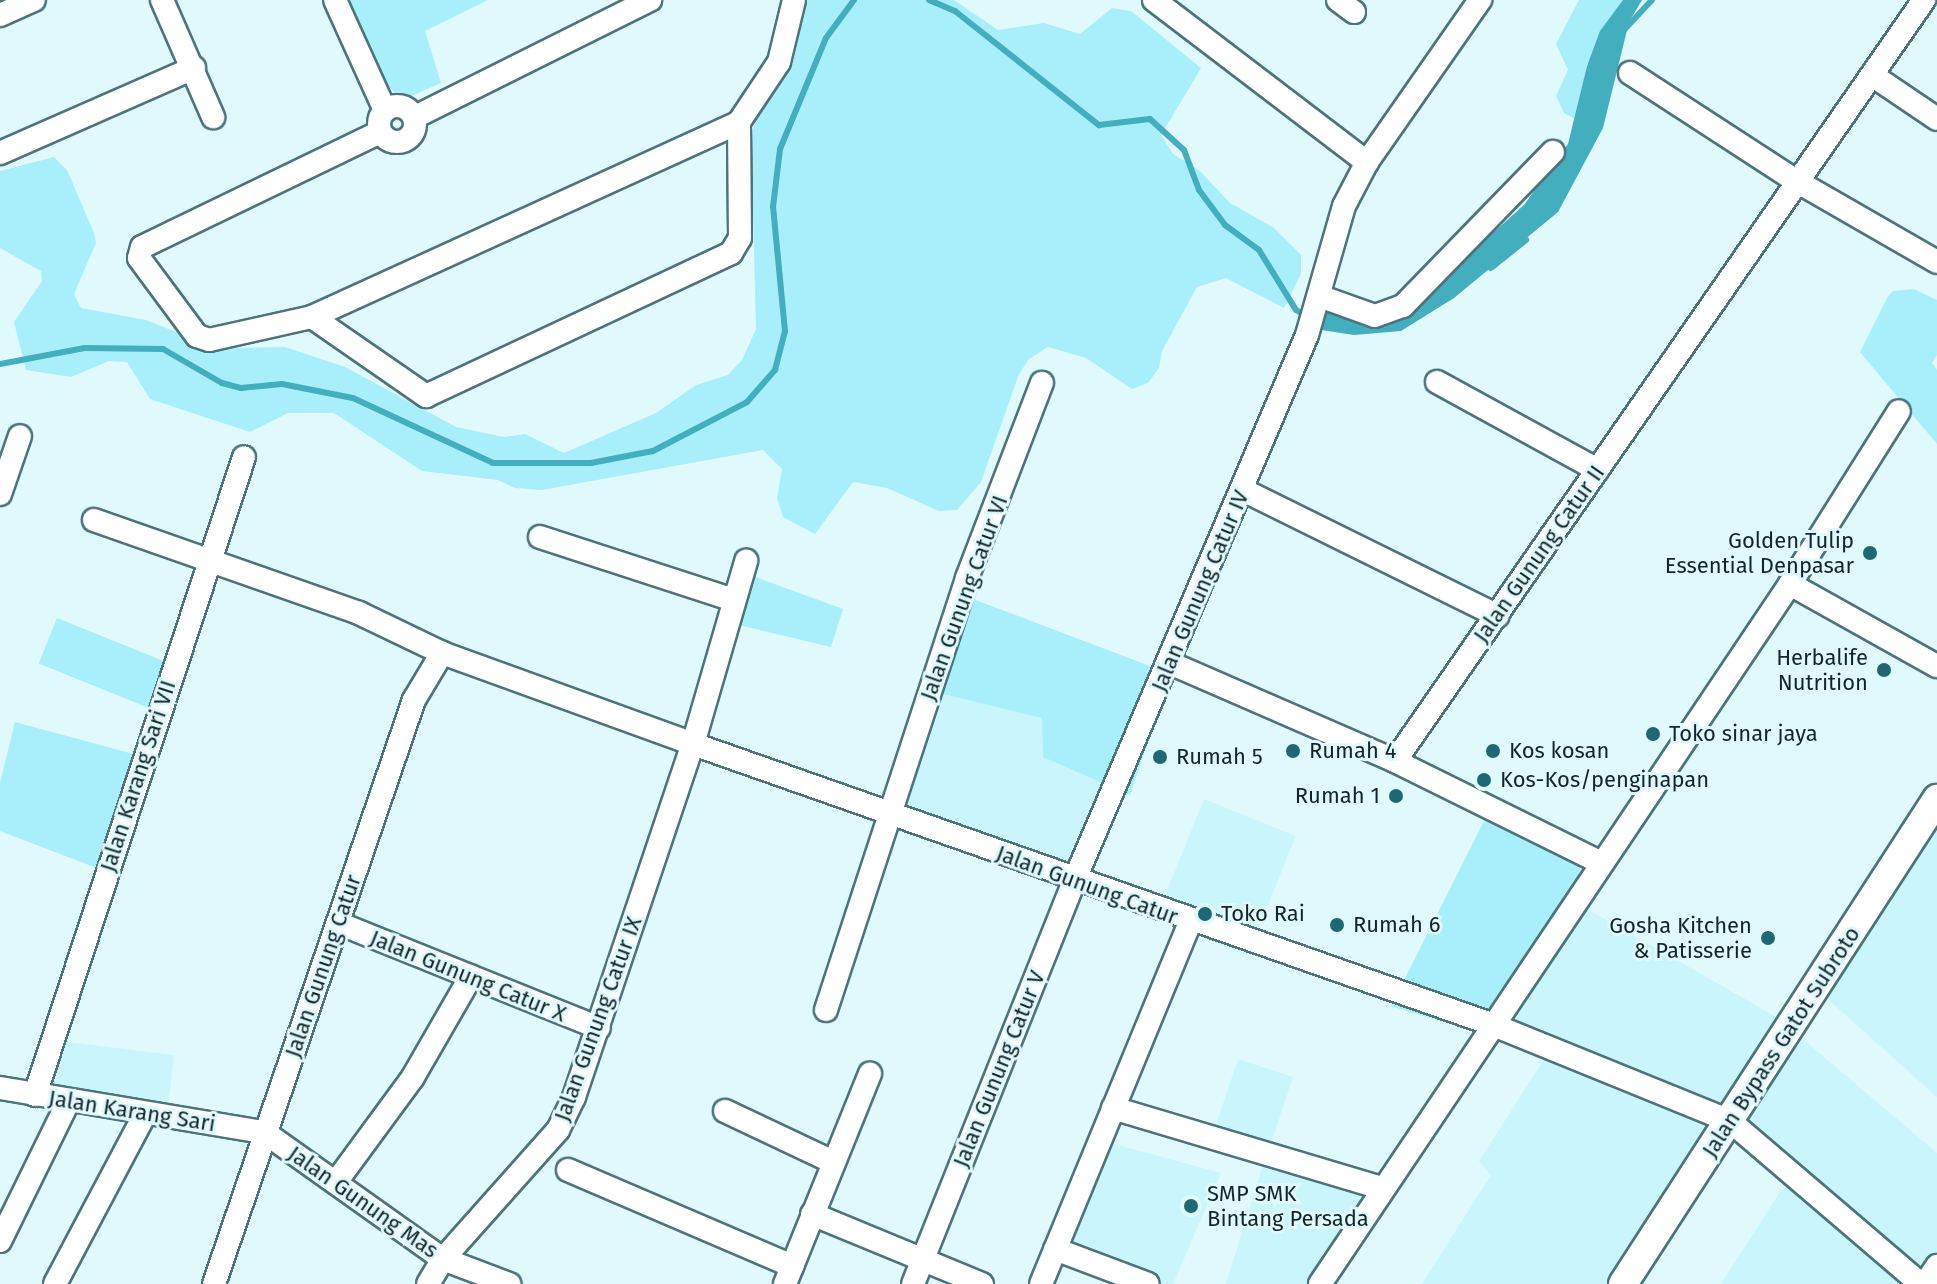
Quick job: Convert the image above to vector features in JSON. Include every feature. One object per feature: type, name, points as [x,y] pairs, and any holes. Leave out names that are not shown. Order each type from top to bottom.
[{"type":"main road","name":"Jalan Bypass Gatot Subroto","points":[[1623,1284],[1937,799]]},
{"type":"street","points":[[0,15],[34,0]]},
{"type":"street","points":[[162,0],[213,117]]},
{"type":"street","points":[[335,0],[383,121],[386,140],[405,142],[412,136],[415,117]]},
{"type":"street","points":[[415,117],[650,0]]},
{"type":"street","points":[[415,117],[402,106],[383,121],[145,245],[138,254],[200,338],[312,317],[739,122],[779,62],[794,0]]},
{"type":"street","points":[[1154,0],[1187,9],[1257,82],[1367,162]]},
{"type":"street","name":"Jalan Gunung Catur IV","points":[[1075,879],[1170,663],[1307,335],[1344,206],[1367,162],[1480,0]]},
{"type":"street","name":"Jalan Gunung Catur II","points":[[1395,761],[1924,0]]},
{"type":"street","points":[[0,153],[194,68]]},
{"type":"street","points":[[1630,73],[1798,182],[1937,262]]},
{"type":"street","points":[[1872,75],[1937,119]]},
{"type":"street","points":[[312,317],[426,396],[731,253],[740,238],[739,122]]},
{"type":"street","points":[[1318,299],[1375,316],[1403,306],[1553,152]]},
{"type":"street","points":[[1437,382],[1598,470]]},
{"type":"street","name":"Jalan Gunung Catur VI","points":[[826,1010],[967,578],[1042,383]]},
{"type":"street","points":[[1320,1284],[1599,862],[1790,584],[1899,411]]},
{"type":"street","points":[[1,485],[20,436]]},
{"type":"street","name":"Jalan Karang Sari VII","points":[[35,1095],[207,561],[244,457]]},
{"type":"street","points":[[1243,490],[1498,616]]},
{"type":"street","name":"Jalan Gunung Catur","points":[[94,520],[359,613],[442,653],[693,744],[1075,879],[1190,923],[1491,1024],[1730,1121],[1923,1284]]},
{"type":"street","points":[[540,537],[734,600]]},
{"type":"street","name":"Jalan Gunung Catur IX","points":[[428,1284],[443,1259],[558,1130],[599,1028],[693,744],[746,561]]},
{"type":"street","points":[[1790,584],[1937,666]]},
{"type":"street","name":"Jalan Gunung Catur","points":[[214,1284],[414,700],[442,653]]},
{"type":"street","points":[[1170,663],[1395,761],[1599,862]]},
{"type":"street","name":"Jalan Gunung Catur V","points":[[913,1284],[1075,879]]},
{"type":"street","name":"Jalan Gunung Catur X","points":[[338,923],[599,1028]]},
{"type":"street","points":[[1041,1284],[1190,923]]},
{"type":"street","points":[[336,1182],[413,1077],[471,976]]},
{"type":"street","points":[[568,1170],[788,1275],[870,1074]]},
{"type":"street","name":"Jalan Karang Sari","points":[[0,1088],[68,1102],[264,1132]]},
{"type":"street","points":[[0,1241],[68,1102]]},
{"type":"street","points":[[1113,1108],[1381,1188]]},
{"type":"street","points":[[725,1111],[833,1162]]},
{"type":"street","points":[[55,1284],[145,1114]]},
{"type":"street","name":"Jalan Gunung Mas","points":[[264,1132],[471,1278],[509,1284]]},
{"type":"street","points":[[812,1214],[982,1284]]},
{"type":"street","points":[[1055,1249],[1148,1284]]},
{"type":"street","points":[[1923,1284],[1937,1266]]},
{"type":"shaded area","points":[[348,0],[488,0],[425,31],[441,83],[402,100],[387,85]]},
{"type":"shaded area","points":[[803,0],[954,0],[998,30],[1044,23],[1080,34],[1112,8],[1131,11],[1201,68],[1161,135],[1173,154],[1199,170],[1230,203],[1274,228],[1301,255],[1301,274],[1284,308],[1226,278],[1197,287],[1162,351],[1159,368],[1148,383],[1132,389],[1086,358],[1048,347],[1029,359],[1019,374],[981,482],[957,510],[939,511],[887,488],[853,482],[815,534],[783,517],[777,498],[782,469],[763,450],[542,490],[515,488],[498,480],[422,471],[334,413],[288,413],[250,432],[150,399],[127,362],[109,361],[71,377],[26,370],[14,322],[42,281],[41,271],[0,248],[0,171],[54,157],[67,170],[96,243],[74,294],[81,308],[146,320],[216,348],[285,347],[345,367],[456,427],[504,437],[525,434],[564,453],[656,413],[696,385],[728,375],[742,360],[756,329],[751,134]]},
{"type":"shaded area","points":[[1579,0],[1623,0],[1587,65],[1575,119],[1564,113],[1556,96],[1568,70],[1556,44]]},
{"type":"shaded area","points":[[1623,0],[1642,0],[1629,22],[1603,128],[1558,212],[1454,298],[1401,331],[1354,335],[1315,329],[1323,307],[1345,311],[1418,300],[1524,205],[1568,144],[1587,66],[1600,31]]},
{"type":"shaded area","points":[[1914,289],[1937,300],[1937,355],[1932,363],[1937,370],[1937,444],[1860,352],[1893,291]]},
{"type":"shaded area","points":[[750,575],[843,609],[831,647],[730,623]]},
{"type":"shaded area","points":[[965,596],[1171,674],[1130,795],[1043,757],[1042,718],[935,692]]},
{"type":"shaded area","points":[[57,618],[178,667],[160,713],[39,663]]},
{"type":"shaded area","points":[[935,692],[1043,718],[1113,788],[1071,888],[887,814]]},
{"type":"shaded area","points":[[15,722],[141,756],[115,875],[0,831],[0,783]]},
{"type":"shaded area","points":[[1933,781],[1937,784],[1937,1097],[1804,978]]},
{"type":"shaded area","points":[[1204,799],[1296,836],[1247,956],[1156,919]]},
{"type":"shaded area","points":[[1488,813],[1572,855],[1584,876],[1485,1035],[1391,1006]]},
{"type":"shaded area","points":[[1568,898],[1778,1018],[1937,1153],[1937,1284],[1721,1284],[1798,1164],[1742,1114],[1631,1284],[1422,1284],[1491,1175],[1479,1161],[1547,1055],[1485,1035]]},
{"type":"shaded area","points":[[42,1039],[174,1055],[167,1115],[27,1085]]},
{"type":"shaded area","points":[[1238,1059],[1293,1077],[1266,1158],[1377,1201],[1331,1284],[1226,1284],[1265,1158],[1211,1140]]},
{"type":"shaded area","points":[[1096,1139],[1221,1173],[1173,1284],[1138,1284],[1047,1251]]},
{"type":"waterway","points":[[0,364],[85,348],[163,349],[222,383],[241,388],[282,384],[353,398],[493,463],[591,463],[653,451],[747,402],[775,370],[785,331],[773,207],[780,149],[826,38],[854,0]]},
{"type":"waterway","points":[[929,0],[955,11],[1099,125],[1150,119],[1184,150],[1199,190],[1225,225],[1259,250],[1296,310],[1307,316]]},
{"type":"waterway","points":[[1624,30],[1652,0]]},
{"type":"waterway","points":[[1491,268],[1526,240]]},
{"type":"place","name":"Golden Tulip Essential Denpasar","points":[[1870,553]]},
{"type":"place","name":"Herbalife Nutrition","points":[[1884,670]]},
{"type":"place","name":"Toko sinar jaya","points":[[1653,734]]},
{"type":"place","name":"Rumah 4","points":[[1293,751]]},
{"type":"place","name":"Kos kosan","points":[[1493,751]]},
{"type":"place","name":"Rumah 5","points":[[1160,757]]},
{"type":"place","name":"Kos-Kos/penginapan","points":[[1484,780]]},
{"type":"place","name":"Rumah 1","points":[[1396,796]]},
{"type":"place","name":"Toko Rai","points":[[1205,914]]},
{"type":"place","name":"Rumah 6","points":[[1337,925]]},
{"type":"place","name":"Gosha Kitchen & Patisserie","points":[[1768,938]]},
{"type":"place","name":"SMP SMK Bintang Persada","points":[[1191,1206]]}]
